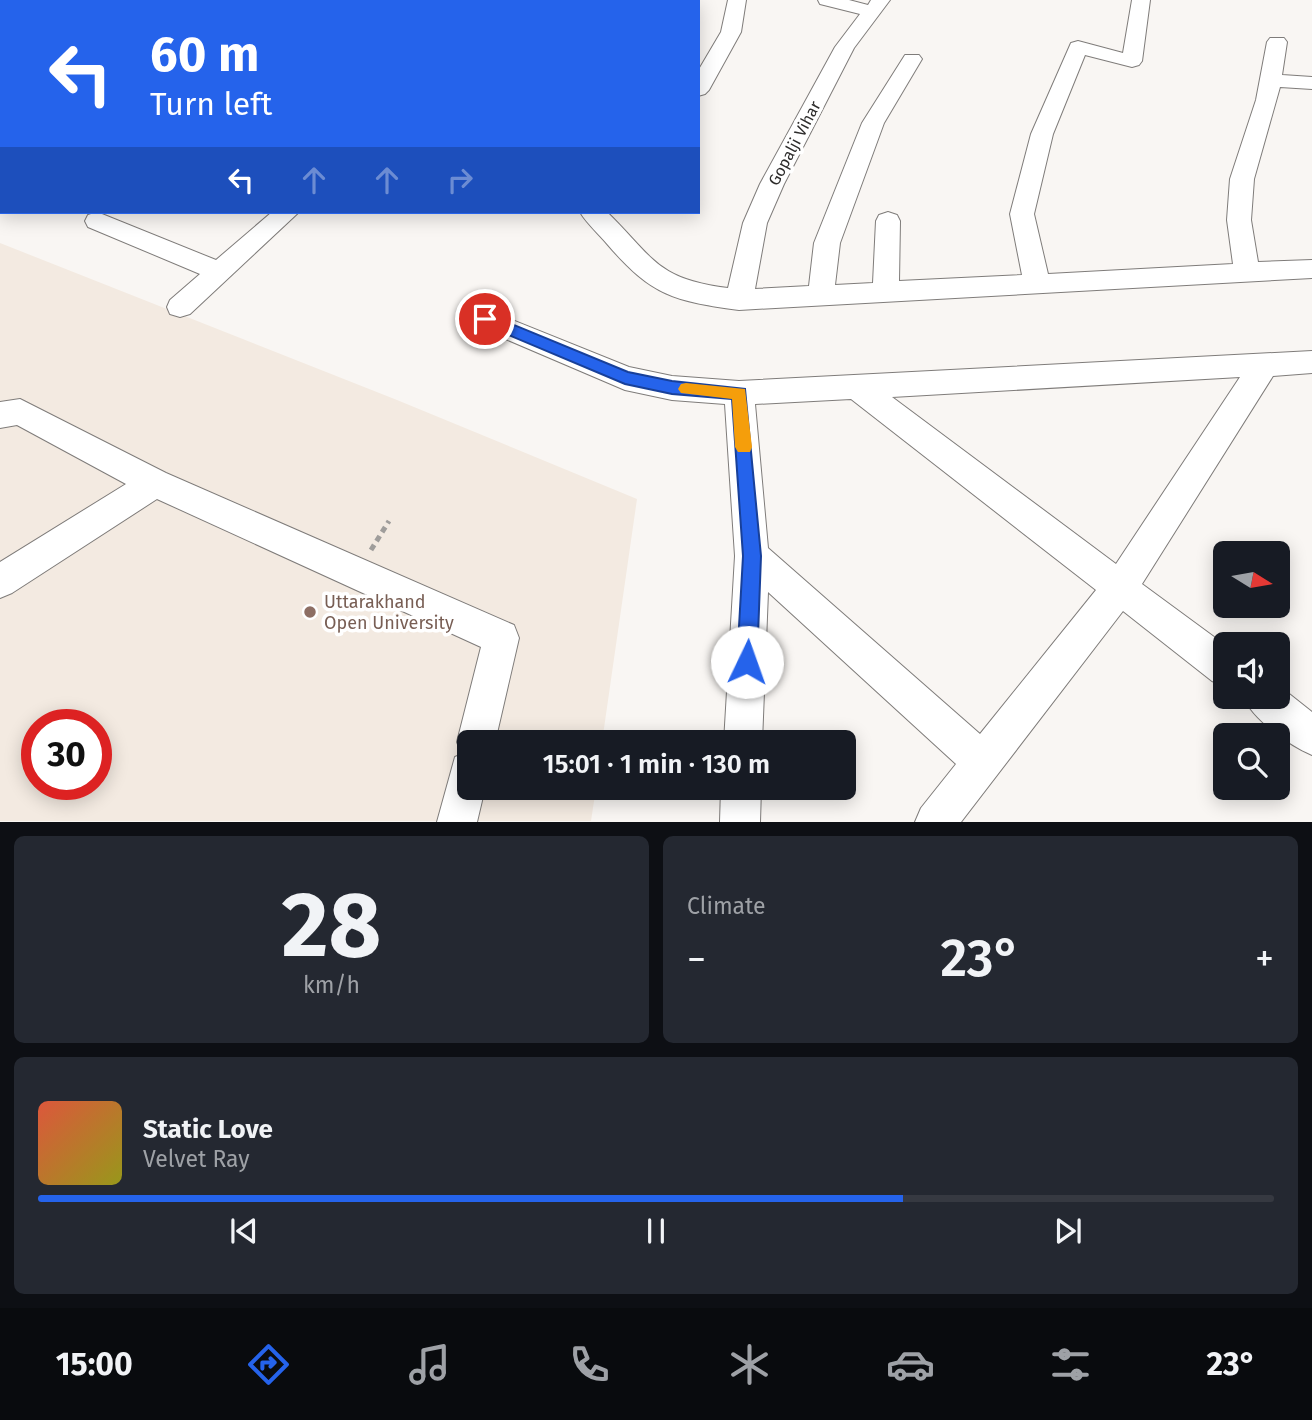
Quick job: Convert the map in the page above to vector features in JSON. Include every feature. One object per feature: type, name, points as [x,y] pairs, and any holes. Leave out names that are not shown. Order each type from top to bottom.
[{"type":"street","points":[[700,86],[731,32],[737,0]]},
{"type":"street","points":[[827,0],[877,6]]},
{"type":"street","points":[[1037,284],[1029,257],[1022,214],[1042,134],[1078,47],[1132,61],[1141,0]]},
{"type":"street","name":"Gopalji Vihar","points":[[739,300],[755,223],[772,184],[845,47],[877,6]]},
{"type":"street","points":[[1247,273],[1239,220],[1242,179],[1270,80],[1277,42]]},
{"type":"street","points":[[821,296],[827,243],[873,123],[912,59]]},
{"type":"street","points":[[1270,80],[1312,83]]},
{"type":"street","points":[[180,307],[285,214]]},
{"type":"street","points":[[607,217],[628,251],[664,282],[698,294],[739,300],[1312,269]]},
{"type":"street","points":[[886,292],[888,220]]},
{"type":"street","points":[[97,222],[220,272]]},
{"type":"street","points":[[485,319],[625,378],[672,388],[740,393],[1312,362]]},
{"type":"street","points":[[935,821],[1121,586],[1264,365]]},
{"type":"street","points":[[856,386],[1213,659]]},
{"type":"street","points":[[740,393],[752,556],[744,730]]},
{"type":"street","points":[[0,415],[20,412],[155,483],[501,638],[479,730]]},
{"type":"street","points":[[0,581],[155,483]]},
{"type":"street","points":[[752,556],[982,761]]},
{"type":"street","points":[[1278,709],[1312,736]]},
{"type":"street","points":[[457,821],[462,800]]},
{"type":"street","points":[[740,821],[741,800]]},
{"type":"shaded area","name":"Uttarakhand Open University","points":[[0,243],[397,400],[637,499],[604,730],[457,730],[457,800],[594,800],[591,821],[0,821]]},
{"type":"slow traffic","points":[[686,389],[740,393],[744,447]]},
{"type":"place","name":"Uttarakhand Open University","points":[[310,612]]},
{"type":"route","points":[[485,319],[625,378],[672,388],[740,393],[752,556],[747,662]]}]
